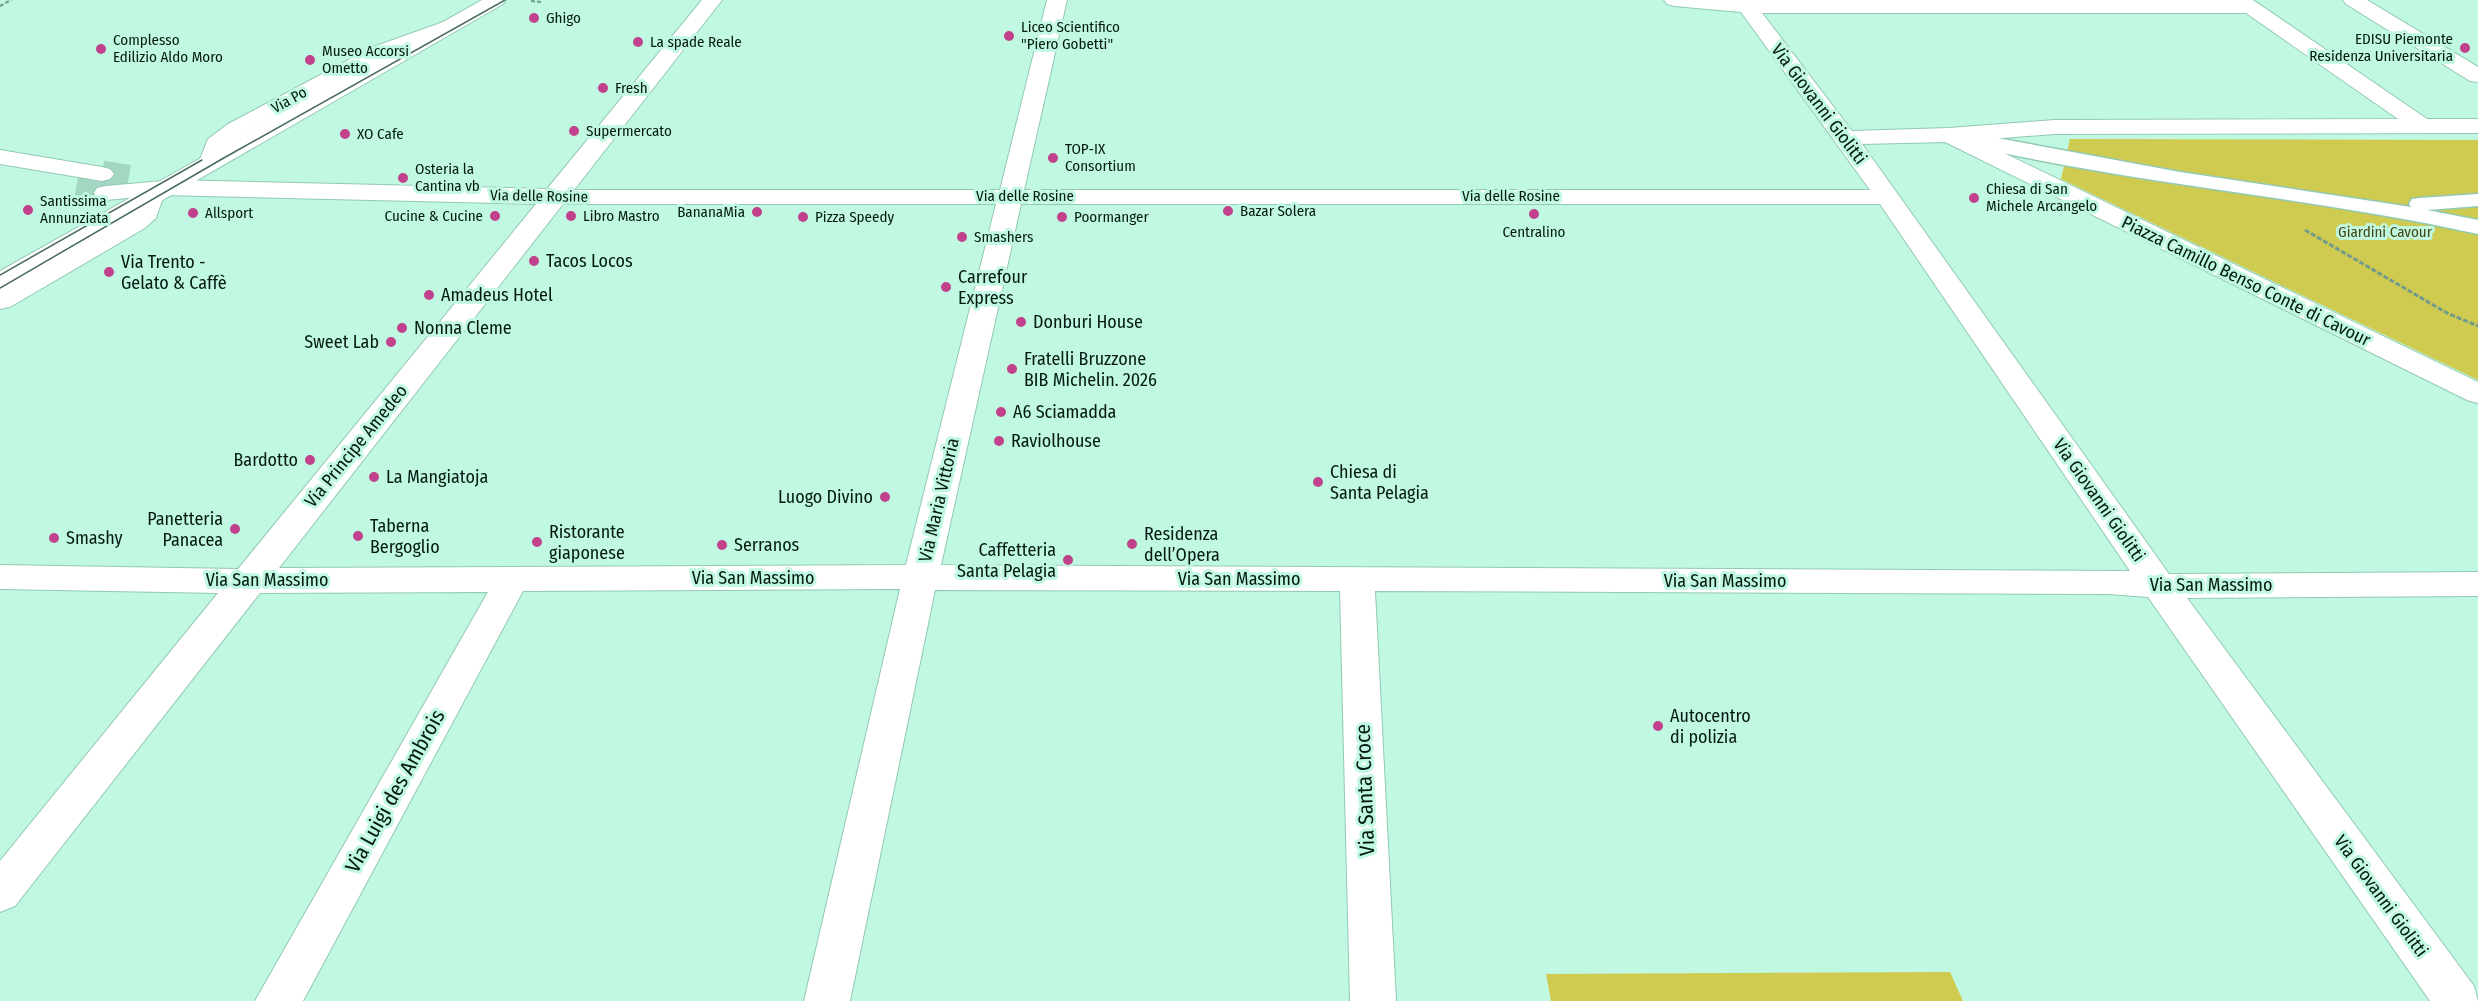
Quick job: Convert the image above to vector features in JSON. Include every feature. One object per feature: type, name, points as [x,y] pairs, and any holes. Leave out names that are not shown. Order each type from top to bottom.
[{"type":"street","name":"Via Po","points":[[0,282],[150,186],[212,159],[496,0]]},
{"type":"street","name":"Via Principe Amedeo","points":[[0,893],[712,0]]},
{"type":"street","name":"Via Maria Vittoria","points":[[827,1001],[920,579],[1057,0]]},
{"type":"street","points":[[1674,0],[1744,3],[2245,4],[2422,126]]},
{"type":"street","points":[[2353,0],[2478,76]]},
{"type":"street","name":"Via Giovanni Giolitti","points":[[1744,3],[1845,138],[2160,586],[2457,1001]]},
{"type":"street","name":"Piazza Camillo Benso Conte di Cavour","points":[[1845,138],[1949,135],[2055,127],[2478,126]]},
{"type":"street","name":"Piazza Camillo Benso Conte di Cavour","points":[[1949,135],[2088,163],[2365,205],[2478,227]]},
{"type":"street","name":"Piazza Camillo Benso Conte di Cavour","points":[[1949,135],[2478,394]]},
{"type":"street","name":"Via delle Rosine","points":[[0,157],[104,184],[557,197],[1887,197]]},
{"type":"street","points":[[0,173],[76,188]]},
{"type":"street","points":[[0,301],[143,218],[150,186]]},
{"type":"street","name":"Piazza Camillo Benso Conte di Cavour","points":[[2365,205],[2461,203],[2478,200]]},
{"type":"street","name":"Via San Massimo","points":[[0,577],[247,581],[1357,579],[2109,582],[2160,586],[2478,584]]},
{"type":"street","name":"Via Santa Croce","points":[[1357,579],[1373,1001]]},
{"type":"street","name":"Via Luigi des Ambrois","points":[[278,1001],[512,580]]},
{"type":"path","points":[[0,6],[11,0]]},
{"type":"path","points":[[531,1],[541,2]]},
{"type":"path","points":[[2300,228],[2447,313],[2478,326]]},
{"type":"green space","name":"Giardini Cavour","points":[[2070,139],[2478,140],[2478,380],[2061,179]]},
{"type":"green space","points":[[1950,972],[1963,1001],[1551,1001],[1546,974]]},
{"type":"tunnel","points":[[107,175],[102,174],[132,179]]},
{"type":"tunnel","points":[[76,188],[106,193]]},
{"type":"tram line","points":[[0,288],[222,159],[505,0]]},
{"type":"tram line","points":[[0,275],[202,160]]},
{"type":"place","name":"Ghigo","points":[[534,18]]},
{"type":"place","name":"Liceo Scientifico \"Piero Gobetti\"","points":[[1009,36]]},
{"type":"place","name":"La spade Reale","points":[[638,42]]},
{"type":"place","name":"EDISU Piemonte Residenza Universitaria","points":[[2465,48]]},
{"type":"place","name":"Complesso Edilizio Aldo Moro","points":[[101,49]]},
{"type":"place","name":"Museo Accorsi Ometto","points":[[310,60]]},
{"type":"place","name":"Fresh","points":[[603,88]]},
{"type":"place","name":"Supermercato","points":[[574,131]]},
{"type":"place","name":"XO Cafe","points":[[345,134]]},
{"type":"place","name":"TOP-IX Consortium","points":[[1053,158]]},
{"type":"place","name":"Osteria la Cantina vb","points":[[403,178]]},
{"type":"place","name":"Chiesa di San Michele Arcangelo","points":[[1974,198]]},
{"type":"place","name":"Santissima Annunziata","points":[[28,210]]},
{"type":"place","name":"Bazar Solera","points":[[1228,211]]},
{"type":"place","name":"BananaMia","points":[[757,212]]},
{"type":"place","name":"Allsport","points":[[193,213]]},
{"type":"place","name":"Centralino","points":[[1534,214]]},
{"type":"place","name":"Cucine & Cucine","points":[[495,216]]},
{"type":"place","name":"Libro Mastro","points":[[571,216]]},
{"type":"place","name":"Pizza Speedy","points":[[803,217]]},
{"type":"place","name":"Poormanger","points":[[1062,217]]},
{"type":"place","name":"Smashers","points":[[962,237]]},
{"type":"place","name":"Tacos Locos","points":[[534,261]]},
{"type":"place","name":"Via Trento - Gelato & Caffè","points":[[109,272]]},
{"type":"place","name":"Carrefour Express","points":[[946,287]]},
{"type":"place","name":"Amadeus Hotel","points":[[429,295]]},
{"type":"place","name":"Donburi House","points":[[1021,322]]},
{"type":"place","name":"Nonna Cleme","points":[[402,328]]},
{"type":"place","name":"Sweet Lab","points":[[391,342]]},
{"type":"place","name":"Fratelli Bruzzone BIB Michelin. 2026","points":[[1012,369]]},
{"type":"place","name":"A6 Sciamadda","points":[[1001,412]]},
{"type":"place","name":"Raviolhouse","points":[[999,441]]},
{"type":"place","name":"Bardotto","points":[[310,460]]},
{"type":"place","name":"La Mangiatoja","points":[[374,477]]},
{"type":"place","name":"Chiesa di Santa Pelagia","points":[[1318,482]]},
{"type":"place","name":"Luogo Divino","points":[[885,497]]},
{"type":"place","name":"Panetteria Panacea","points":[[235,529]]},
{"type":"place","name":"Taberna Bergoglio","points":[[358,536]]},
{"type":"place","name":"Smashy","points":[[54,538]]},
{"type":"place","name":"Ristorante giaponese","points":[[537,542]]},
{"type":"place","name":"Residenza dell’Opera","points":[[1132,544]]},
{"type":"place","name":"Serranos","points":[[722,545]]},
{"type":"place","name":"Caffetteria Santa Pelagia","points":[[1068,560]]},
{"type":"place","name":"Autocentro di polizia","points":[[1658,726]]}]
